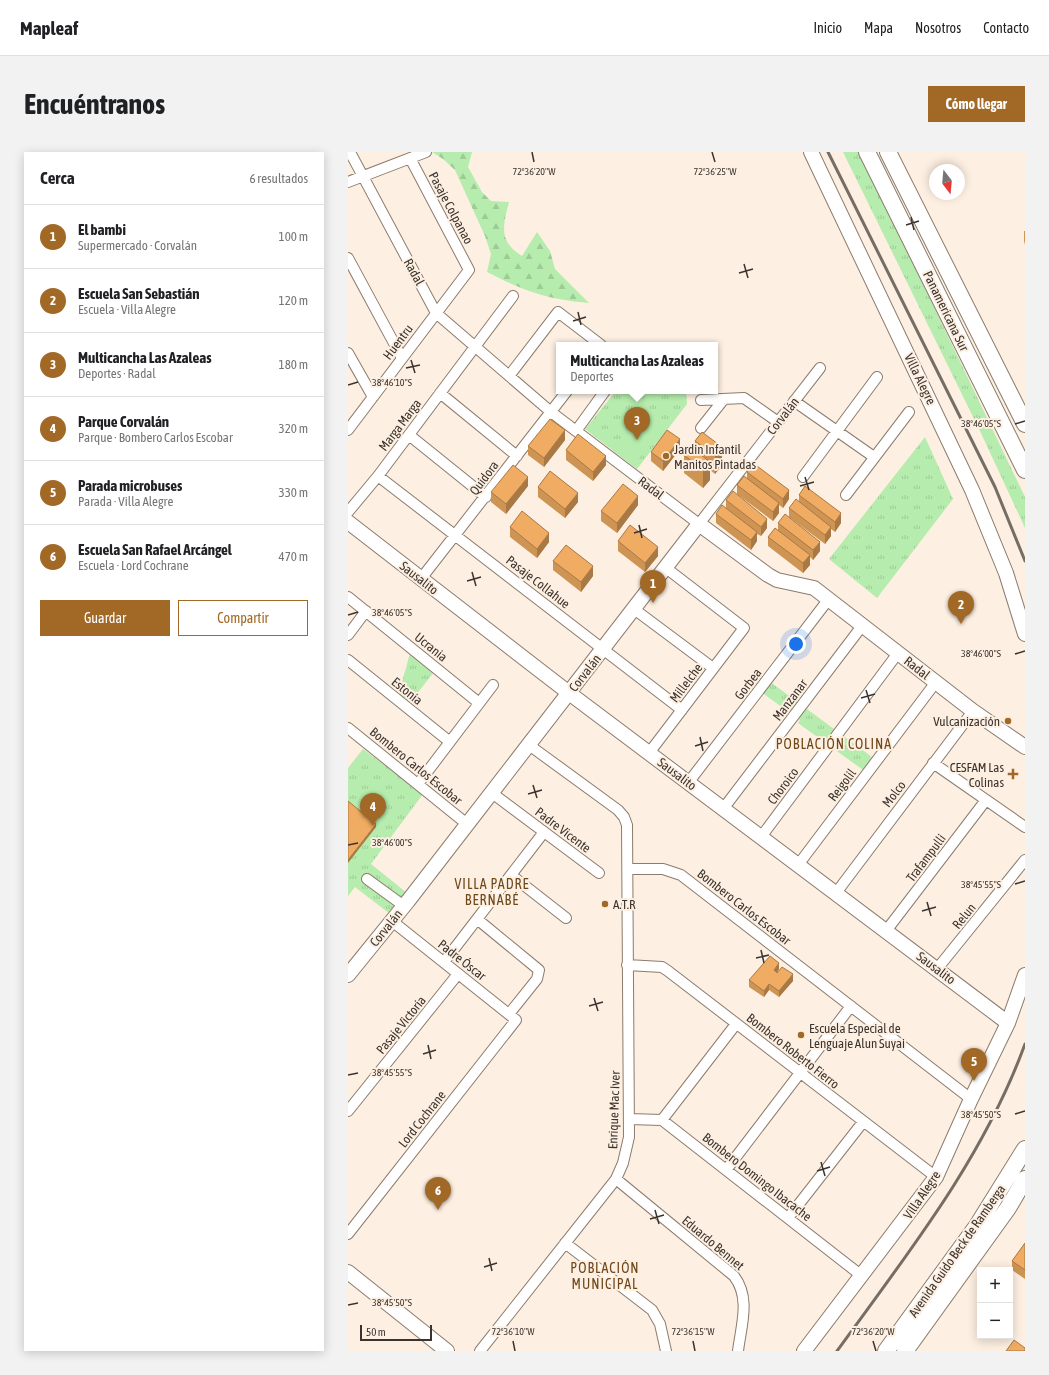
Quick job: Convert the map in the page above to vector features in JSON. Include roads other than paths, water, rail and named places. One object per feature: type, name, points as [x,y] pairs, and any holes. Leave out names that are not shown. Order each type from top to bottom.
[{"type":"main road","name":"Panamericana Sur","points":[[867,152],[1025,470]]},
{"type":"main road","name":"Panamericana Sur","points":[[888,152],[1025,424]]},
{"type":"main road","name":"Avenida Guido Beck de Ramberga","points":[[886,1351],[977,1226],[1025,1149]]},
{"type":"main road","name":"Avenida Guido Beck de Ramberga","points":[[905,1351],[1008,1208],[1025,1180]]},
{"type":"street","points":[[348,182],[426,152]]},
{"type":"street","name":"Villa Alegre","points":[[811,152],[970,484],[1004,566],[1025,634]]},
{"type":"street","name":"Radal","points":[[351,154],[436,313],[551,412],[768,575],[777,580],[814,588],[973,711],[1025,747]]},
{"type":"street","name":"Pasaje Colpanao","points":[[410,158],[469,270]]},
{"type":"street","points":[[348,258],[402,358]]},
{"type":"street","name":"Huentru","points":[[348,430],[469,270]]},
{"type":"street","name":"Marga Marga","points":[[348,512],[378,476],[513,296]]},
{"type":"street","points":[[509,376],[558,312],[597,342]]},
{"type":"street","points":[[348,353],[372,397]]},
{"type":"street","name":"Corvalán","points":[[348,975],[492,793],[820,368]]},
{"type":"street","points":[[803,477],[877,377]]},
{"type":"street","points":[[440,393],[517,456]]},
{"type":"street","name":"Quidora","points":[[420,580],[456,536],[565,394]]},
{"type":"street","points":[[576,431],[603,394]]},
{"type":"street","points":[[700,400],[744,398],[778,422]]},
{"type":"street","points":[[701,428],[724,399]]},
{"type":"street","points":[[794,401],[874,457]]},
{"type":"street","points":[[846,495],[909,412]]},
{"type":"street","points":[[409,435],[486,497]]},
{"type":"street","name":"Pasaje Collahue","points":[[378,476],[682,710]]},
{"type":"street","name":"Sausalito","points":[[348,522],[420,580],[1008,1023]]},
{"type":"street","name":"Millelche","points":[[649,753],[744,628],[666,568]]},
{"type":"street","name":"Ucrania","points":[[348,597],[479,703]]},
{"type":"street","name":"Gorbea","points":[[688,783],[828,600]]},
{"type":"street","points":[[634,609],[713,668]]},
{"type":"street","points":[[348,635],[366,611]]},
{"type":"street","name":"Manzanar","points":[[724,809],[862,626]]},
{"type":"street","name":"Choroico","points":[[761,837],[898,653]]},
{"type":"street","name":"Estonia","points":[[348,660],[450,742]]},
{"type":"street","name":"Reigolil","points":[[798,865],[936,682]]},
{"type":"street","points":[[418,784],[493,685]]},
{"type":"street","name":"Molco","points":[[836,893],[973,711]]},
{"type":"street","name":"Bombero Carlos Escobar","points":[[348,728],[467,824]]},
{"type":"street","points":[[529,745],[621,813],[627,825],[628,869]]},
{"type":"street","points":[[934,763],[1025,827]]},
{"type":"street","name":"Padre Vicente","points":[[492,793],[599,873]]},
{"type":"street","name":"Trafampulli","points":[[886,931],[986,800]]},
{"type":"street","points":[[444,962],[544,832]]},
{"type":"street","name":"Relun","points":[[937,969],[1025,860]]},
{"type":"street","name":"Bombero Carlos Escobar","points":[[628,869],[662,869],[681,875],[971,1099]]},
{"type":"street","name":"Enrique Mac Iver","points":[[480,1351],[616,1179],[626,1155],[629,1119],[627,965],[628,869]]},
{"type":"street","points":[[511,875],[566,918]]},
{"type":"street","points":[[367,879],[404,906]]},
{"type":"street","name":"Lord Cochrane","points":[[348,1234],[512,1017],[537,979],[539,974],[537,966],[477,919]]},
{"type":"street","name":"Padre Óscar","points":[[392,921],[512,1017]]},
{"type":"street","name":"Bombero Roberto Fierro","points":[[627,965],[662,967],[936,1178]]},
{"type":"street","name":"Pasaje Victoria","points":[[348,1111],[458,974]]},
{"type":"street","name":"Villa Alegre","points":[[804,1351],[936,1178],[971,1099],[1008,1023],[1025,975]]},
{"type":"street","points":[[726,1170],[851,1006]]},
{"type":"street","points":[[629,1119],[662,1120],[736,1024]]},
{"type":"street","name":"Bombero Domingo Ibacache","points":[[662,1120],[862,1276]]},
{"type":"street","points":[[788,1218],[863,1122]]},
{"type":"street","name":"Eduardo Bennet","points":[[616,1179],[734,1276],[743,1294],[744,1304],[738,1351]]},
{"type":"street","points":[[565,1243],[652,1310],[660,1324],[666,1351]]},
{"type":"street","points":[[348,1272],[447,1351]]},
{"type":"railway","points":[[828,152],[995,487],[1025,561]]},
{"type":"railway","points":[[837,1351],[917,1241],[966,1166],[988,1127],[1008,1086],[1025,1044]]},
{"type":"place","name":"Multicancha Las Azaleas","points":[[637,440]]},
{"type":"place","name":"Jardin Infantil Manitos Pintadas","points":[[666,456]]},
{"type":"place","name":"El bambi","points":[[653,603]]},
{"type":"place","name":"Escuela San Sebastián","points":[[961,624]]},
{"type":"place","name":"Vulcanización","points":[[1008,721]]},
{"type":"place","name":"CESFAM Las Colinas","points":[[1013,774]]},
{"type":"place","name":"Parque Corvalán","points":[[373,826]]},
{"type":"place","name":"A.T.R","points":[[605,904]]},
{"type":"place","name":"Escuela Especial de Lenguaje Alun Suyai","points":[[801,1035]]},
{"type":"place","name":"Parada microbuses","points":[[974,1081]]},
{"type":"place","name":"Escuela San Rafael Arcángel","points":[[438,1210]]},
{"type":"district","name":"POBLACIÓN COLINA","points":[[834,744]]},
{"type":"district","name":"VILLA PADRE BERNABÉ","points":[[492,892]]},
{"type":"district","name":"POBLACIÓN MUNICIPAL","points":[[605,1276]]}]
